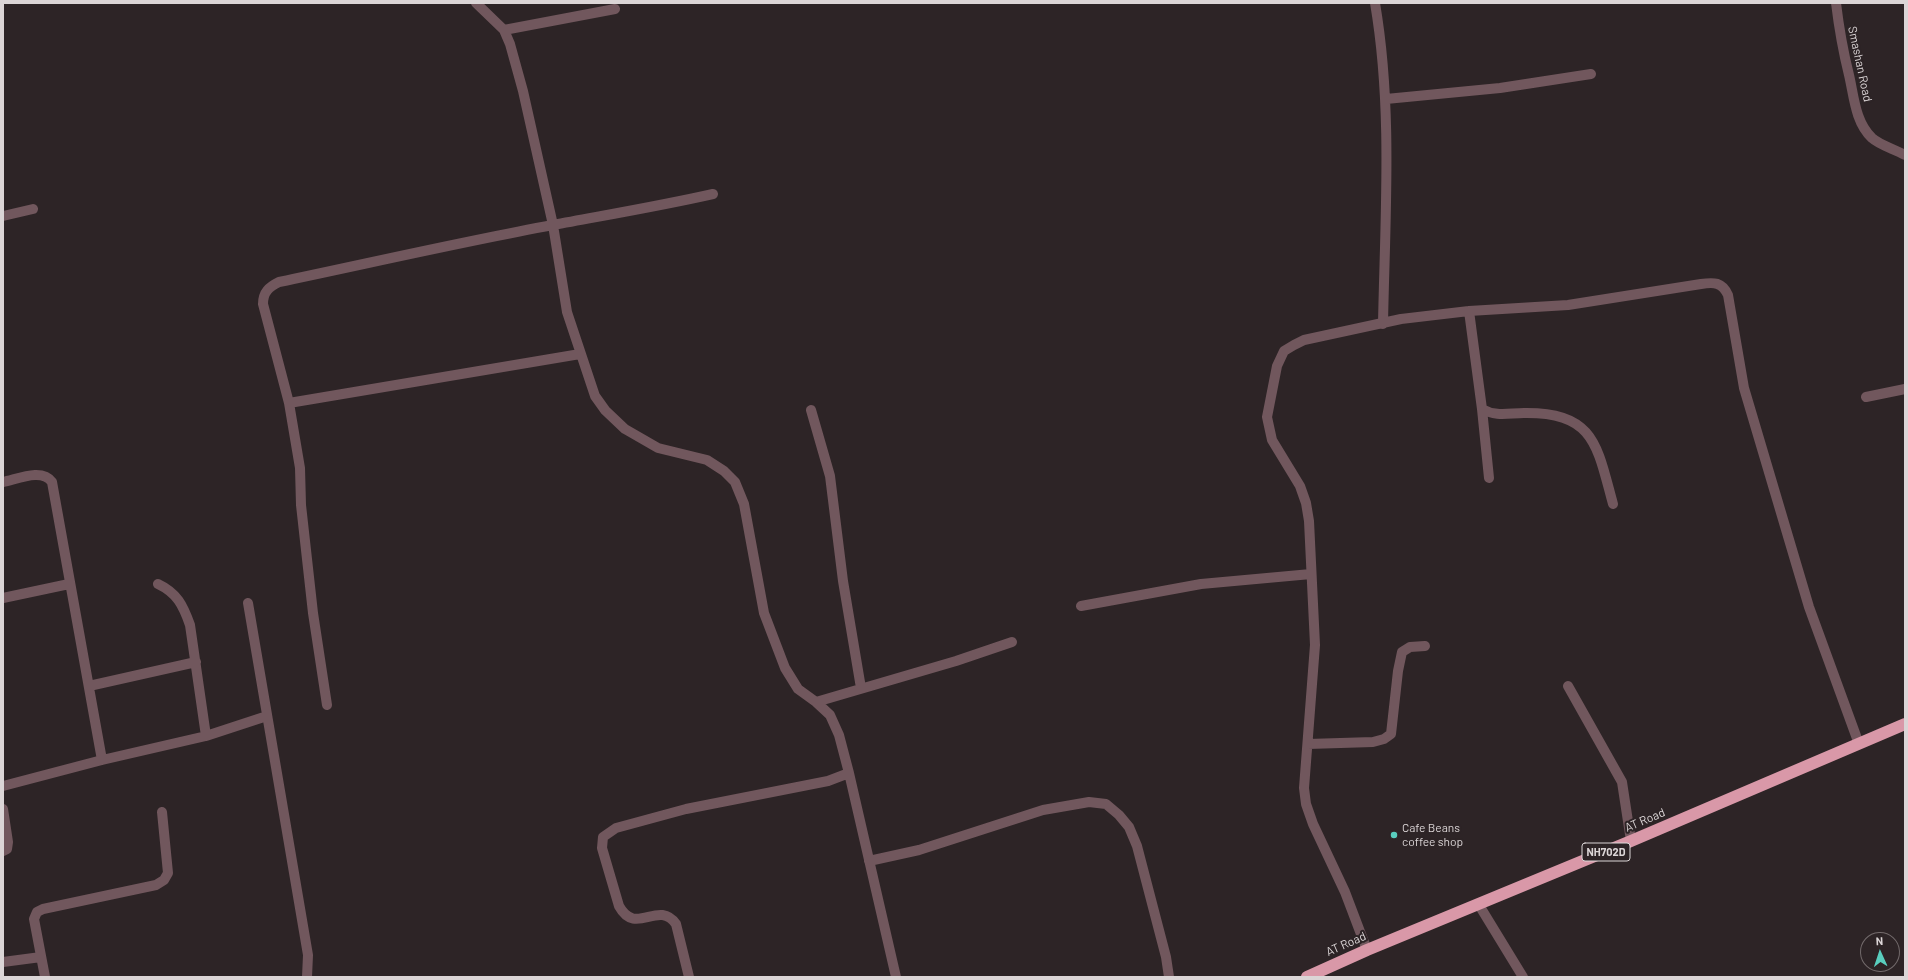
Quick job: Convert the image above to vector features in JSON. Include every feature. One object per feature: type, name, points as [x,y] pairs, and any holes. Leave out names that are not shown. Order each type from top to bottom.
[{"type":"highway","name":"AT Road","points":[[1307,977],[1367,950],[1479,905],[1905,724]]},
{"type":"street","points":[[476,3],[504,30],[510,44],[523,91],[553,225],[567,312],[595,396],[605,410],[625,429],[658,448],[707,460],[724,471],[735,482],[744,504],[764,613],[785,668],[798,689],[816,702],[830,715],[839,735],[896,977]]},
{"type":"street","points":[[1375,3],[1381,42],[1386,100],[1383,324]]},
{"type":"street","name":"Smashan Road","points":[[1836,3],[1842,48],[1852,96],[1864,127],[1872,138],[1879,143],[1905,155]]},
{"type":"street","points":[[504,30],[615,9]]},
{"type":"street","points":[[1386,100],[1500,88],[1591,74]]},
{"type":"street","points":[[327,705],[313,613],[301,505],[300,468],[289,403],[263,304],[263,295],[269,287],[287,280],[553,225],[630,212],[713,194]]},
{"type":"street","points":[[3,216],[33,209]]},
{"type":"street","points":[[1367,950],[1345,892],[1306,804],[1304,788],[1315,645],[1309,521],[1306,503],[1300,486],[1272,440],[1267,417],[1277,366],[1284,351],[1304,340],[1401,319],[1469,311],[1568,305],[1709,283],[1716,283],[1725,289],[1744,388],[1809,607],[1859,744]]},
{"type":"street","points":[[1469,311],[1489,478]]},
{"type":"street","points":[[289,403],[580,354]]},
{"type":"street","points":[[1866,397],[1905,389]]},
{"type":"street","points":[[811,410],[830,476],[843,581],[861,688]]},
{"type":"street","points":[[1482,410],[1499,415],[1540,413],[1574,421],[1586,432],[1593,442],[1613,504]]},
{"type":"street","points":[[3,482],[42,474],[48,477],[52,482],[69,584],[102,760]]},
{"type":"street","points":[[1081,606],[1201,584],[1311,574]]},
{"type":"street","points":[[3,598],[69,584]]},
{"type":"street","points":[[158,584],[171,590],[185,612],[190,625],[206,736]]},
{"type":"street","points":[[248,603],[308,955],[307,977]]},
{"type":"street","points":[[816,702],[1012,642]]},
{"type":"street","points":[[1308,744],[1373,742],[1384,739],[1392,734],[1398,670],[1402,652],[1410,647],[1425,646]]},
{"type":"street","points":[[89,686],[196,662]]},
{"type":"street","points":[[1568,686],[1622,782],[1631,841]]},
{"type":"street","points":[[3,786],[102,760],[206,736],[267,716]]},
{"type":"street","points":[[689,977],[676,924],[673,919],[660,915],[629,919],[623,914],[619,906],[602,848],[603,837],[616,828],[686,810],[828,781],[849,773]]},
{"type":"street","points":[[869,861],[919,850],[1043,810],[1090,802],[1106,804],[1119,815],[1129,827],[1137,846],[1166,957],[1169,977]]},
{"type":"street","points":[[3,809],[8,842],[7,849],[3,851]]},
{"type":"street","points":[[45,977],[34,919],[37,912],[43,908],[156,885],[164,880],[168,873],[162,812]]},
{"type":"street","points":[[1479,905],[1523,977]]},
{"type":"street","points":[[3,962],[41,957]]},
{"type":"place","name":"Cafe Beans coffee shop","points":[[1394,835]]}]
